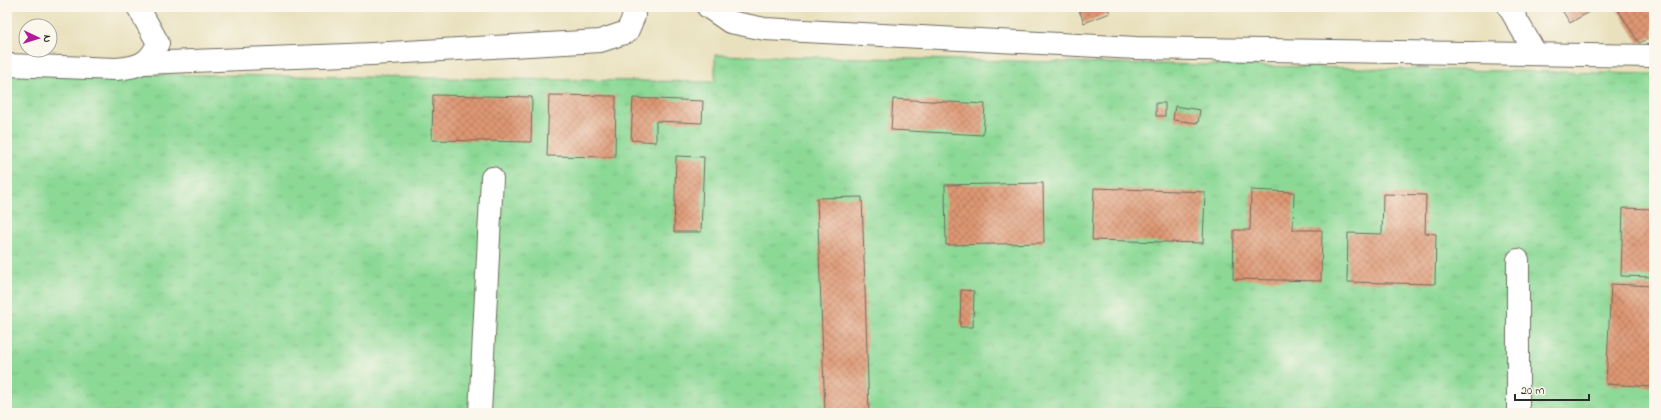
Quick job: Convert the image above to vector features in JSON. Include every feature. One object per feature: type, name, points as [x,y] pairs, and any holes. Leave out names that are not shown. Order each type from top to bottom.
[{"type":"street","points":[[7,65],[133,68],[154,55],[158,43],[138,7]]},
{"type":"street","points":[[143,63],[372,54],[600,41],[627,32],[634,16],[633,7]]},
{"type":"street","points":[[708,7],[730,22],[765,29],[1136,48],[1654,56]]},
{"type":"street","points":[[1509,7],[1536,54]]},
{"type":"street","points":[[480,413],[492,178]]},
{"type":"street","points":[[1518,260],[1518,413]]},
{"type":"green space","points":[[715,55],[1654,74],[1654,413],[7,413],[7,72],[715,82]]},
{"type":"building","points":[[1078,7],[1107,7],[1110,13],[1084,23]]},
{"type":"building","points":[[1560,7],[1597,7],[1570,23]]},
{"type":"building","points":[[1616,7],[1649,7],[1654,15],[1654,36],[1639,43]]},
{"type":"building","points":[[433,95],[532,97],[531,142],[432,140]]},
{"type":"building","points":[[549,95],[616,96],[615,157],[547,156]]},
{"type":"building","points":[[633,98],[703,101],[702,123],[656,121],[656,142],[631,140]]},
{"type":"building","points":[[893,99],[985,104],[983,135],[891,130]]},
{"type":"building","points":[[1156,103],[1165,103],[1165,116],[1156,116]]},
{"type":"building","points":[[1175,106],[1200,110],[1198,123],[1173,120]]},
{"type":"building","points":[[676,156],[704,157],[701,232],[674,232]]},
{"type":"building","points":[[1043,183],[1044,243],[946,245],[945,185]]},
{"type":"building","points":[[1094,188],[1205,192],[1203,243],[1092,240]]},
{"type":"building","points":[[1251,190],[1294,192],[1293,230],[1322,230],[1321,281],[1233,279],[1234,230],[1250,230]]},
{"type":"building","points":[[1383,194],[1426,195],[1425,233],[1436,234],[1435,284],[1347,282],[1348,233],[1382,234]]},
{"type":"building","points":[[862,197],[869,413],[825,413],[817,198]]},
{"type":"building","points":[[1623,208],[1654,209],[1654,277],[1621,276]]},
{"type":"building","points":[[1611,284],[1654,286],[1654,387],[1606,384]]},
{"type":"building","points":[[961,290],[974,291],[973,327],[960,327]]}]
